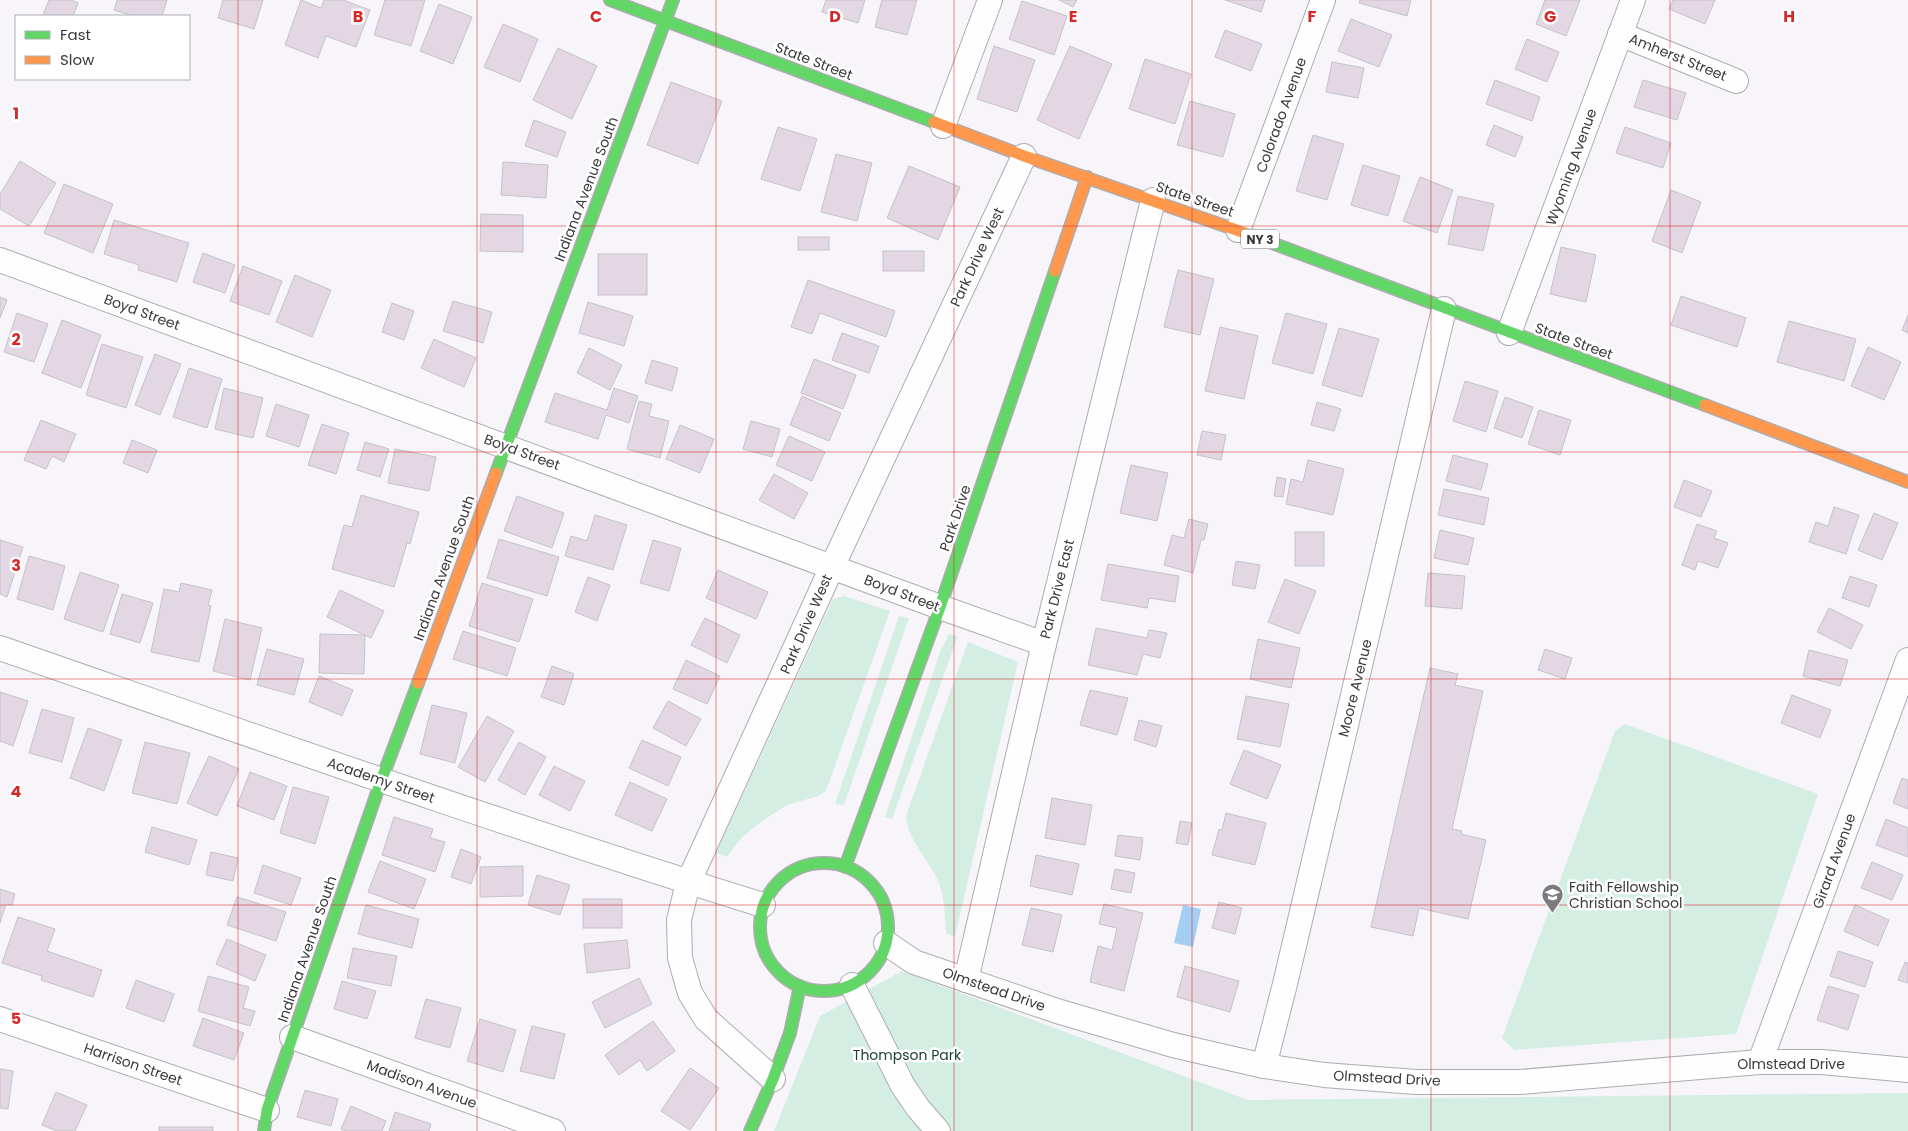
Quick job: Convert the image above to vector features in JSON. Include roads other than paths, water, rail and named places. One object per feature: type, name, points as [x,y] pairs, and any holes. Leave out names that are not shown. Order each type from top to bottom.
[{"type":"main road","name":"State Street","points":[[610,0],[1024,156],[1238,230],[1908,482]]},
{"type":"main road","name":"Indiana Avenue South","points":[[266,1121],[292,1037],[381,781],[673,0]]},
{"type":"main road","name":"Park Drive","points":[[845,867],[940,607],[1087,177]]},
{"type":"main road","points":[[826,863],[845,867],[862,876],[875,889],[884,906],[888,924],[886,943],[879,960],[867,974],[852,985],[835,990],[817,991],[800,986],[783,977],[770,962],[762,944],[760,925],[764,905],[773,888],[788,874],[806,866],[826,863]]},
{"type":"main road","points":[[750,1131],[773,1079],[790,1032],[800,986]]},
{"type":"street","points":[[943,126],[990,0]]},
{"type":"street","name":"Colorado Avenue","points":[[1238,230],[1324,0]]},
{"type":"street","name":"Wyoming Avenue","points":[[1509,333],[1633,0]]},
{"type":"street","name":"Amherst Street","points":[[1620,34],[1736,81]]},
{"type":"street","name":"Park Drive West","points":[[773,1079],[706,1019],[690,993],[680,958],[679,930],[679,920],[688,883],[832,567],[1024,156]]},
{"type":"street","name":"Park Drive East","points":[[966,980],[1044,644],[1153,200]]},
{"type":"street","name":"Boyd Street","points":[[0,260],[1044,644]]},
{"type":"street","name":"Moore Avenue","points":[[1264,1066],[1444,309]]},
{"type":"street","name":"Academy Street","points":[[0,648],[381,781],[688,883],[764,905]]},
{"type":"street","name":"Girard Avenue","points":[[1760,1062],[1908,660]]},
{"type":"street","name":"Olmstead Drive","points":[[886,943],[914,962],[1056,1011],[1173,1045],[1264,1066],[1324,1075],[1416,1082],[1520,1082],[1760,1062],[1822,1062],[1908,1070]]},
{"type":"street","points":[[852,985],[903,1086],[918,1108],[938,1131]]},
{"type":"street","name":"Harrison Street","points":[[0,1019],[266,1121]]},
{"type":"street","name":"Madison Avenue","points":[[292,1037],[552,1131]]},
{"type":"water","points":[[1183,905],[1201,909],[1193,947],[1174,943]]},
{"type":"place","name":"Faith Fellowship Christian School","points":[[1553,914]]},
{"type":"park label","name":"Thompson Park","points":[[907,1055]]}]
